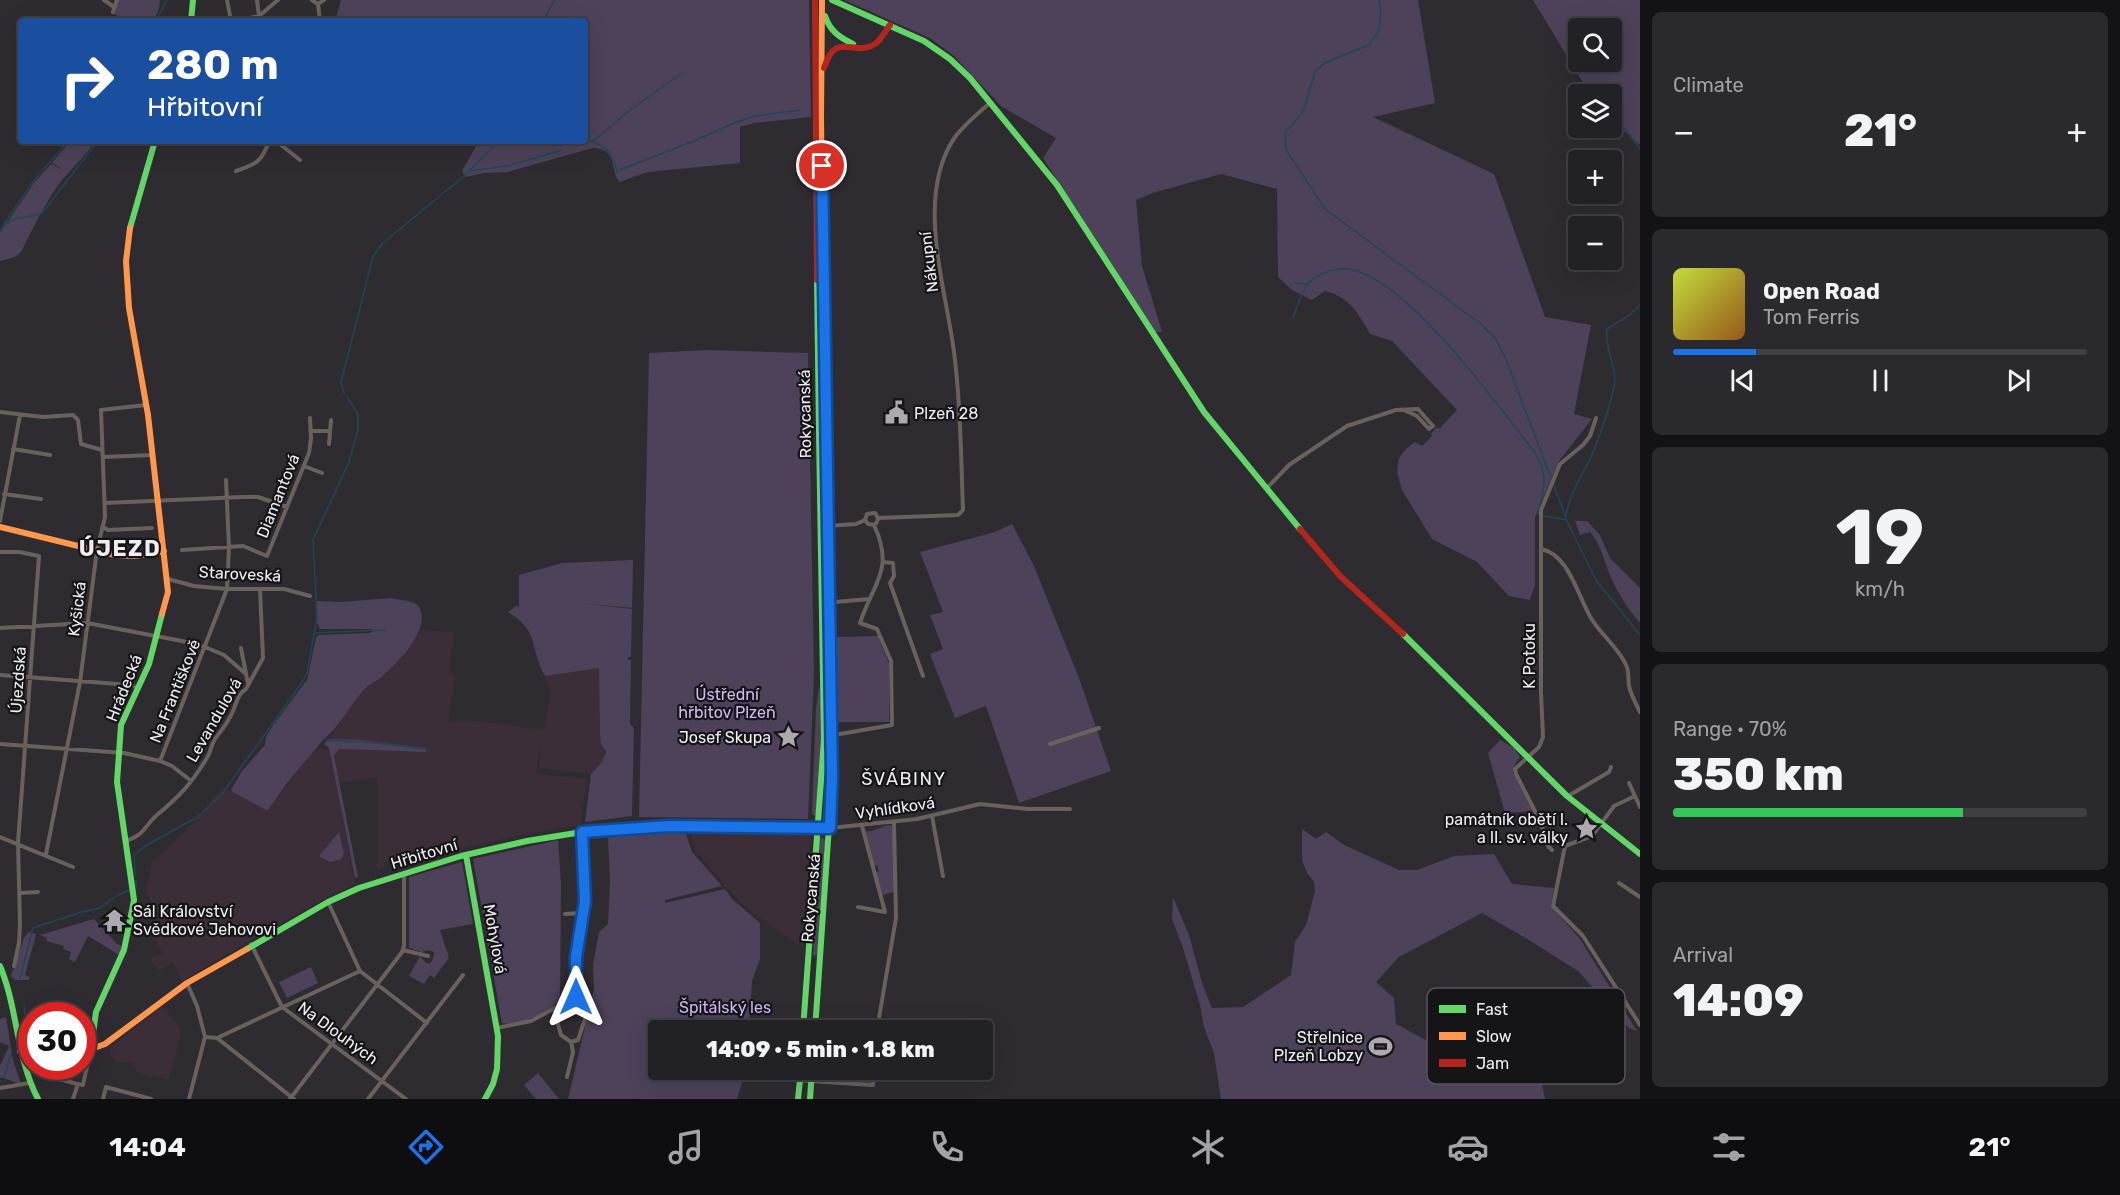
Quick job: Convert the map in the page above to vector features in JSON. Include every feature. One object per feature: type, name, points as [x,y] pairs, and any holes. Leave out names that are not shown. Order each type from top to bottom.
[{"type":"main road","points":[[193,0],[194,18]]},
{"type":"main road","points":[[832,0],[924,41],[950,59],[992,103],[1057,185],[1204,412],[1340,576],[1426,655],[1568,796],[1601,825],[1640,854]]},
{"type":"main road","points":[[819,1],[827,25],[834,35],[856,46],[866,47]]},
{"type":"main road","points":[[816,120],[819,1]]},
{"type":"main road","points":[[816,120],[821,78],[823,10]]},
{"type":"main road","points":[[821,78],[827,57],[834,49],[842,46],[866,47],[878,41],[890,25]]},
{"type":"main road","name":"Rokycanská","points":[[804,1020],[824,728],[816,120]]},
{"type":"main road","name":"Rokycanská","points":[[816,120],[826,437],[832,776],[816,1020]]},
{"type":"main road","name":"Hrádecká","points":[[96,1012],[124,950],[133,913],[134,891],[117,783],[122,720],[149,664],[166,606],[168,579],[146,405],[132,324],[126,255],[131,223],[154,144]]},
{"type":"main road","points":[[0,527],[115,555],[135,556],[164,551]]},
{"type":"main road","name":"Hřbitovní","points":[[96,1048],[114,1040],[159,1002],[251,944],[328,902],[359,888],[404,873],[466,855],[527,841],[582,832],[669,826],[830,828]]},
{"type":"main road","name":"Mohylová","points":[[466,855],[497,1028],[498,1064],[494,1080],[485,1099]]},
{"type":"main road","points":[[0,966],[9,986],[18,1039]]},
{"type":"main road","points":[[28,1080],[38,1099]]},
{"type":"main road","points":[[798,1099],[800,1080]]},
{"type":"main road","points":[[810,1099],[811,1081]]},
{"type":"street","points":[[104,0],[114,7]]},
{"type":"street","points":[[113,12],[117,0]]},
{"type":"street","points":[[227,0],[230,18]]},
{"type":"street","points":[[257,0],[259,16]]},
{"type":"street","points":[[250,18],[259,16],[278,0]]},
{"type":"street","points":[[312,0],[318,4],[320,18]]},
{"type":"street","points":[[318,4],[324,0]]},
{"type":"street","name":"Nákupní","points":[[878,518],[961,513],[960,437],[955,357],[937,242],[936,193],[946,155],[956,137],[975,115],[992,103]]},
{"type":"street","points":[[236,171],[260,160],[268,144]]},
{"type":"street","points":[[280,144],[300,160]]},
{"type":"street","name":"Kyšická","points":[[46,854],[80,682],[97,550],[103,527],[105,503],[101,410],[146,405]]},
{"type":"street","points":[[1266,489],[1289,465],[1336,431],[1347,426],[1396,410],[1411,412],[1425,428],[1433,430]]},
{"type":"street","points":[[0,412],[20,415],[76,416],[81,444],[102,450]]},
{"type":"street","points":[[0,521],[20,415]]},
{"type":"street","name":"Diamantová","points":[[182,550],[243,546],[267,556],[309,453],[310,418]]},
{"type":"street","name":"K Potoku","points":[[1552,850],[1548,846],[1541,822],[1515,769],[1539,747],[1542,737],[1541,510],[1560,464],[1583,445],[1590,436],[1596,418]]},
{"type":"street","points":[[329,444],[331,420]]},
{"type":"street","points":[[311,431],[330,431]]},
{"type":"street","points":[[13,449],[50,455]]},
{"type":"street","points":[[103,457],[152,455]]},
{"type":"street","points":[[304,466],[322,472]]},
{"type":"street","name":"Na Františkově","points":[[0,744],[118,753],[160,761],[227,589],[229,548],[226,480]]},
{"type":"street","points":[[4,494],[41,499]]},
{"type":"street","points":[[105,503],[256,497],[287,507]]},
{"type":"street","points":[[820,527],[856,524],[865,520],[867,514],[873,513],[878,518],[874,525],[883,562],[879,582],[860,622],[877,629],[891,661],[892,725],[834,735]]},
{"type":"street","points":[[865,520],[868,525],[874,525]]},
{"type":"street","points":[[103,527],[108,530],[153,528]]},
{"type":"street","points":[[1541,549],[1554,554],[1565,568],[1579,590],[1590,616],[1621,656],[1627,668],[1629,686],[1640,712]]},
{"type":"street","name":"Újezdská","points":[[0,552],[20,552],[39,556],[18,843],[21,893],[19,943],[14,966]]},
{"type":"street","points":[[883,562],[893,563],[894,576],[891,583],[923,676]]},
{"type":"street","name":"Staroveská","points":[[168,579],[194,586],[227,589],[284,589],[310,596]]},
{"type":"street","name":"Levandulová","points":[[126,841],[134,839],[188,787],[263,658],[260,589]]},
{"type":"street","points":[[829,609],[835,602],[869,599]]},
{"type":"street","points":[[0,628],[87,623],[157,636],[205,647],[224,655],[246,674]]},
{"type":"street","points":[[241,648],[249,684]]},
{"type":"street","points":[[0,675],[131,685],[138,688]]},
{"type":"street","points":[[1050,744],[1099,728]]},
{"type":"street","points":[[160,761],[172,766],[191,780]]},
{"type":"street","points":[[1568,796],[1609,772],[1611,767]]},
{"type":"street","points":[[1629,783],[1640,807]]},
{"type":"street","points":[[1616,988],[1582,936],[1553,906],[1565,846],[1592,836],[1614,806],[1635,796]]},
{"type":"street","name":"Vyhlídková","points":[[830,828],[894,823],[980,804],[1028,809],[1070,809]]},
{"type":"street","points":[[932,816],[943,876]]},
{"type":"street","points":[[878,1020],[896,918],[894,823]]},
{"type":"street","points":[[858,907],[885,912],[862,826]]},
{"type":"street","points":[[576,997],[576,957],[585,889],[582,832]]},
{"type":"street","points":[[0,837],[73,867]]},
{"type":"street","points":[[217,1038],[292,1098],[403,950],[404,873]]},
{"type":"street","points":[[1619,883],[1640,897]]},
{"type":"street","points":[[21,893],[38,892]]},
{"type":"street","points":[[328,902],[360,971],[427,1023]]},
{"type":"street","points":[[566,914],[583,914]]},
{"type":"street","name":"Na Dlouhých","points":[[251,944],[282,1007],[406,1099]]},
{"type":"street","points":[[403,950],[428,956]]},
{"type":"street","points":[[205,1037],[217,1038],[360,971]]},
{"type":"street","points":[[368,1099],[463,975]]},
{"type":"street","points":[[187,983],[197,1006],[205,1037],[189,1099]]},
{"type":"street","points":[[497,1028],[531,1021],[583,995],[587,1013],[578,1040],[571,1042]]},
{"type":"street","points":[[1625,1002],[1640,1025]]},
{"type":"street","points":[[554,1009],[561,1035],[571,1042],[573,1052],[567,1077]]},
{"type":"street","points":[[64,1080],[78,1084]]},
{"type":"street","name":"Hrádecká","points":[[74,1099],[78,1084],[83,1085],[84,1080]]},
{"type":"street","points":[[800,1080],[873,1085],[873,1080]]},
{"type":"street","points":[[0,1088],[29,1083]]},
{"type":"street","points":[[103,1099],[106,1087],[151,1099]]},
{"type":"shaded area","points":[[421,630],[454,632],[449,673],[455,675],[448,722],[479,721],[544,730],[551,690],[545,676],[599,667],[600,735],[601,744],[606,752],[602,762],[591,774],[539,768],[541,744],[536,774],[587,779],[580,825],[525,834],[457,850],[419,863],[418,861],[410,863],[406,860],[399,862],[397,859],[384,863],[385,867],[377,871],[377,777],[339,783],[334,756],[339,749],[425,752],[329,739],[357,697],[396,663]]},
{"type":"shaded area","points":[[329,748],[355,884],[247,942],[182,981],[173,962],[158,972],[151,959],[162,953],[148,925],[159,919],[146,891],[152,863],[187,829],[224,787],[268,810],[314,750]]},
{"type":"shaded area","points":[[689,829],[811,833],[803,948],[754,914],[737,899],[695,850]]},
{"type":"shaded area","points":[[162,1006],[180,1028],[181,1034],[169,1080],[137,1073],[134,1063],[114,1061],[109,1054],[111,1047]]},
{"type":"green space","points":[[119,0],[160,0],[155,18],[124,18],[114,14]]},
{"type":"green space","points":[[341,0],[809,0],[811,117],[754,123],[740,127],[740,163],[648,172],[619,182],[610,155],[601,149],[593,148],[507,172],[483,173],[466,177],[462,171],[477,144],[588,144],[588,18],[336,18]]},
{"type":"green space","points":[[844,0],[1418,0],[1435,103],[1373,117],[1494,174],[1545,317],[1591,325],[1574,414],[1592,419],[1559,461],[1535,517],[1535,585],[1530,600],[1509,596],[1477,562],[1432,539],[1402,490],[1397,472],[1399,458],[1415,442],[1422,446],[1437,427],[1439,429],[1457,410],[1392,341],[1370,334],[1357,313],[1341,297],[1325,291],[1312,300],[1292,290],[1278,277],[1277,189],[1221,174],[1156,192],[1136,200],[1142,266],[1162,332],[1155,332],[1043,158],[1056,138],[1001,106],[954,56],[930,38]]},
{"type":"green space","points":[[1533,0],[1640,0],[1640,145],[1622,129],[1622,84],[1584,84],[1577,72],[1622,72],[1622,18],[1568,18],[1568,58]]},
{"type":"green space","points":[[68,144],[93,144],[55,189],[21,252],[15,257],[0,261],[0,233],[34,183],[51,164],[65,171],[52,163]]},
{"type":"green space","name":"Ústřední hřbitov Plzeň","points":[[707,350],[808,353],[814,672],[808,819],[639,817],[649,353]]},
{"type":"green space","points":[[1575,521],[1587,521],[1600,535],[1610,558],[1640,588],[1640,623],[1616,588],[1594,537],[1590,532],[1580,535]]},
{"type":"green space","points":[[1012,524],[1034,566],[1079,678],[1111,771],[1019,803],[986,706],[955,718],[930,654],[943,649],[930,615],[943,612],[920,552],[995,532]]},
{"type":"green space","points":[[633,560],[632,608],[582,603],[632,609],[631,657],[628,657],[628,660],[631,660],[630,724],[634,728],[632,816],[585,822],[591,774],[602,762],[606,752],[601,744],[600,735],[599,668],[545,676],[530,634],[518,619],[508,612],[516,606],[519,607],[519,575],[562,563]]},
{"type":"green space","points":[[391,598],[415,603],[420,609],[422,618],[420,627],[410,647],[387,672],[360,695],[287,783],[268,810],[233,792],[231,790],[242,771],[265,745],[266,737],[274,724],[307,680],[318,635],[374,631],[371,629],[320,629],[317,623],[317,601],[341,602]]},
{"type":"green space","points":[[878,636],[889,664],[889,722],[836,722],[835,641],[837,637]]},
{"type":"green space","points":[[819,686],[822,735],[816,816],[812,814]]},
{"type":"green space","points":[[329,739],[360,740],[426,748],[426,752],[339,749],[334,756],[358,877],[355,878],[329,748],[324,744]]},
{"type":"green space","points":[[1500,740],[1514,748],[1520,757],[1513,773],[1534,811],[1505,813],[1488,753]]},
{"type":"green space","points":[[890,825],[894,827],[894,892],[882,895],[875,872],[879,871],[877,865],[874,866],[865,834],[866,831]]},
{"type":"green space","points":[[1302,829],[1316,839],[1326,832],[1344,845],[1399,870],[1417,870],[1454,856],[1494,854],[1512,884],[1554,888],[1551,906],[1580,939],[1610,988],[1593,988],[1578,971],[1482,913],[1399,957],[1376,982],[1394,998],[1396,1024],[1427,1041],[1427,1084],[1542,1084],[1545,1099],[1221,1099],[1214,1053],[1204,1027],[1183,948],[1172,919],[1173,897],[1189,935],[1203,986],[1212,1008],[1243,1007],[1291,975],[1295,942],[1306,925],[1315,891],[1314,882],[1307,873],[1302,860]]},
{"type":"green space","name":"Špitálský les","points":[[637,830],[685,831],[692,852],[722,886],[665,900],[665,903],[725,889],[732,899],[760,923],[760,959],[752,981],[750,1020],[648,1020],[648,1080],[743,1080],[737,1099],[568,1099],[594,989],[593,965],[599,932],[608,924],[610,881],[608,838],[610,838],[610,833]]},
{"type":"green space","points":[[339,832],[344,854],[341,859],[330,862],[319,856]]},
{"type":"green space","points":[[822,837],[825,840],[818,954],[815,956],[813,955],[819,839]]},
{"type":"green space","points":[[558,840],[561,884],[560,1002],[524,1021],[502,1023],[473,859]]},
{"type":"green space","points":[[462,862],[473,924],[440,930],[449,958],[434,978],[430,975],[424,984],[409,976],[420,956],[430,964],[434,952],[428,950],[422,952],[409,948],[409,877]]},
{"type":"green space","points":[[94,919],[117,944],[122,946],[119,955],[88,936],[75,962],[69,959],[71,952],[63,949],[64,946],[46,941],[47,938],[40,935]]},
{"type":"green space","points":[[29,932],[36,934],[25,975],[30,977],[28,980],[15,980],[11,976],[24,938]]},
{"type":"green space","points":[[311,967],[318,983],[287,998],[279,982]]},
{"type":"green space","points":[[1625,1012],[1637,1031],[1625,1024]]},
{"type":"green space","points":[[6,1017],[13,1060],[21,1084],[0,1077],[0,1066],[9,1046],[0,1042],[0,1019]]},
{"type":"green space","points":[[538,1073],[559,1099],[536,1099],[524,1085]]},
{"type":"waterway","points":[[158,18],[167,0]]},
{"type":"waterway","points":[[545,18],[555,0]]},
{"type":"waterway","points":[[1379,0],[1381,10],[1379,30],[1369,45],[1324,63],[1315,72],[1303,112],[1285,133],[1286,150],[1325,209],[1482,325],[1495,338],[1505,357],[1552,481]]},
{"type":"waterway","points":[[588,142],[595,140],[626,113],[682,73]]},
{"type":"waterway","points":[[592,141],[609,152],[617,171],[754,116],[800,110]]},
{"type":"waterway","points":[[1622,124],[1640,149]]},
{"type":"waterway","points":[[4,224],[33,182],[65,144]]},
{"type":"waterway","points":[[0,231],[13,220],[42,213],[96,144]]},
{"type":"waterway","points":[[344,393],[341,382],[373,257],[382,244],[464,176],[495,144]]},
{"type":"waterway","points":[[470,171],[511,165],[562,150]]},
{"type":"waterway","points":[[1293,318],[1306,286],[1314,278],[1335,270],[1349,269],[1373,278],[1398,296],[1451,348],[1536,454],[1544,477],[1539,514]]},
{"type":"waterway","points":[[1296,283],[1307,284]]},
{"type":"waterway","points":[[1566,516],[1571,497],[1599,438],[1614,387],[1615,380],[1607,344],[1607,329],[1628,316],[1640,305]]},
{"type":"waterway","points":[[135,874],[134,855],[145,846],[196,818],[222,794],[307,673],[317,618],[313,540],[349,462],[358,430],[358,414],[347,397]]},
{"type":"waterway","points":[[1554,485],[1566,518]]},
{"type":"waterway","points":[[1544,516],[1567,520]]},
{"type":"waterway","points":[[1567,521],[1596,580],[1640,635]]},
{"type":"waterway","points":[[314,633],[385,630]]},
{"type":"waterway","points":[[326,740],[425,749]]},
{"type":"waterway","points":[[136,881],[136,887]]},
{"type":"waterway","points":[[20,978],[33,928],[100,908],[118,895],[130,890]]},
{"type":"waterway","points":[[4,1077],[11,1054]]},
{"type":"traffic: fast","points":[[191,18],[193,0]]},
{"type":"traffic: fast","points":[[832,0],[924,41],[950,59],[970,78],[1057,185],[1204,412],[1300,529]]},
{"type":"traffic: fast","points":[[825,16],[836,33],[853,44]]},
{"type":"traffic: fast","points":[[130,228],[154,144]]},
{"type":"traffic: fast","points":[[823,274],[826,437]]},
{"type":"traffic: fast","points":[[817,280],[819,432]]},
{"type":"traffic: fast","points":[[804,1020],[824,739],[819,432]]},
{"type":"traffic: fast","points":[[96,1012],[124,950],[134,900],[117,782],[121,725],[149,664],[162,614]]},
{"type":"traffic: fast","points":[[816,1020],[831,797],[829,620]]},
{"type":"traffic: fast","points":[[1403,634],[1567,796],[1640,854]]},
{"type":"traffic: fast","points":[[247,949],[328,902],[359,888],[461,856],[527,841],[582,832],[637,827],[830,828]]},
{"type":"traffic: fast","points":[[466,855],[498,1036],[497,1069],[493,1084],[485,1099]]},
{"type":"traffic: fast","points":[[0,966],[6,982],[25,1067],[38,1099]]},
{"type":"traffic: fast","points":[[798,1099],[800,1080]]},
{"type":"traffic: fast","points":[[810,1099],[811,1080]]},
{"type":"traffic: slow","points":[[822,0],[823,274]]},
{"type":"traffic: slow","points":[[130,228],[126,261],[129,308],[148,415],[168,592],[162,614]]},
{"type":"traffic: slow","points":[[826,437],[829,620]]},
{"type":"traffic: slow","points":[[0,527],[115,555],[135,556],[164,551]]},
{"type":"traffic: slow","points":[[96,1047],[105,1044],[187,983],[247,949]]},
{"type":"traffic: jam","points":[[815,0],[817,280]]},
{"type":"traffic: jam","points":[[824,68],[834,50],[840,47],[859,48],[875,44],[890,25]]},
{"type":"traffic: jam","points":[[1300,529],[1340,576],[1403,634]]},
{"type":"place","name":"Plzeň 28","points":[[896,413]]},
{"type":"place","name":"Josef Skupa","points":[[789,737]]},
{"type":"place","name":"památník obětí I. a II. sv. války","points":[[1586,828]]},
{"type":"place","name":"Sál Království Svědkové Jehovovi","points":[[115,920]]},
{"type":"place","name":"Střelnice Plzeň Lobzy","points":[[1381,1046]]},
{"type":"district","name":"ÚJEZD","points":[[120,548]]},
{"type":"district","name":"ŠVÁBINY","points":[[904,779]]},
{"type":"route","points":[[576,997],[576,957],[585,901],[582,832],[669,826],[830,828],[832,776],[822,166]]}]
